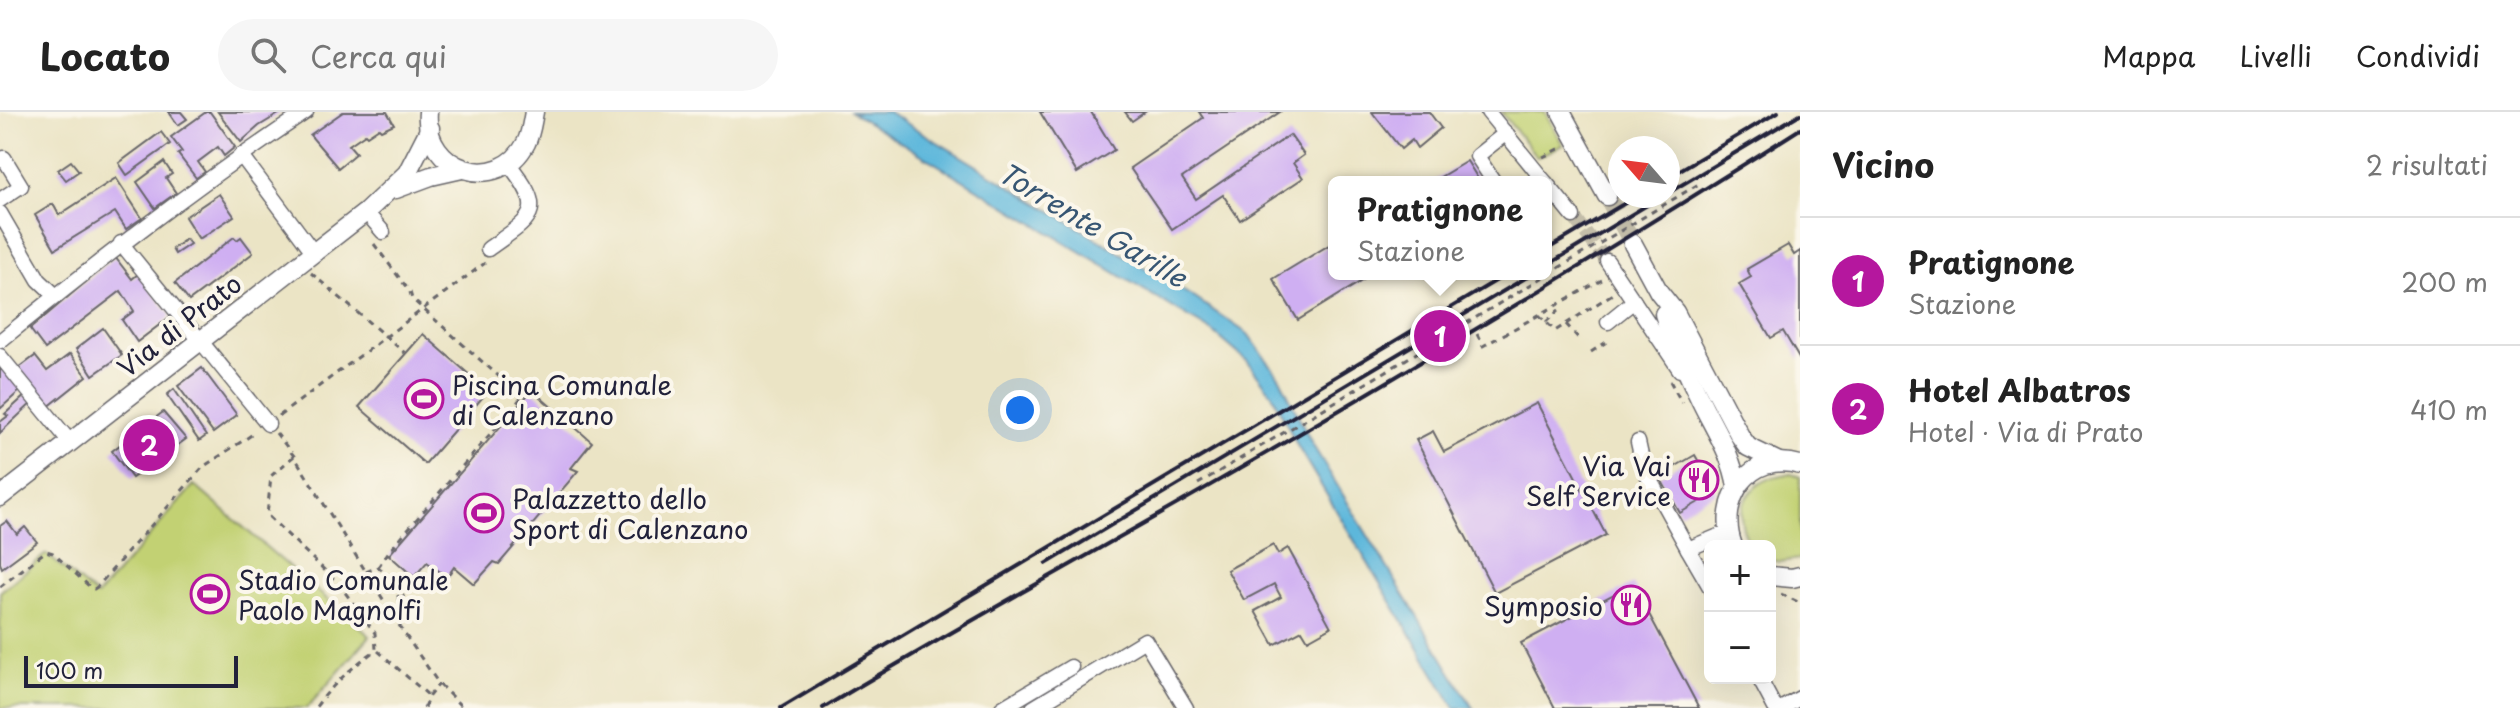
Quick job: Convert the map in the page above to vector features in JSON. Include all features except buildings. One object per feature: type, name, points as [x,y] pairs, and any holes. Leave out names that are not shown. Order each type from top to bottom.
[{"type":"main road","points":[[1561,112],[1607,196]]},
{"type":"main road","points":[[508,163],[526,143],[533,113]]},
{"type":"main road","name":"Via di Prato","points":[[428,118],[431,139],[442,156],[462,169]]},
{"type":"main road","name":"Via di Prato","points":[[0,497],[366,212],[407,173],[428,118]]},
{"type":"main road","name":"Via di Prato","points":[[388,192],[412,181],[462,169],[485,171],[508,163]]},
{"type":"main road","points":[[1633,244],[1659,292],[1675,312],[1748,447],[1779,462],[1800,465]]},
{"type":"main road","points":[[1659,292],[1692,402],[1728,454],[1737,487]]},
{"type":"main road","points":[[1730,539],[1727,517],[1737,487],[1748,475],[1763,466],[1779,462]]},
{"type":"main road","points":[[1776,584],[1797,579]]},
{"type":"street","points":[[0,341],[121,243],[241,155],[306,112]]},
{"type":"street","points":[[1488,112],[1541,176]]},
{"type":"street","points":[[1490,176],[1477,156],[1506,133]]},
{"type":"street","points":[[241,155],[314,253]]},
{"type":"street","points":[[0,160],[4,158],[21,186],[0,200]]},
{"type":"street","points":[[489,254],[528,221],[532,208],[526,186],[508,163]]},
{"type":"street","points":[[1552,190],[1573,216]]},
{"type":"street","points":[[366,212],[379,238]]},
{"type":"street","points":[[0,213],[39,280],[56,296]]},
{"type":"street","points":[[121,243],[268,424]]},
{"type":"street","points":[[1607,261],[1629,305],[1692,402]]},
{"type":"street","points":[[1608,322],[1629,305]]},
{"type":"street","points":[[0,356],[70,442]]},
{"type":"street","points":[[1638,442],[1644,469],[1704,577]]},
{"type":"street","points":[[1688,549],[1730,539]]},
{"type":"street","points":[[1033,708],[1145,640],[1186,708]]},
{"type":"street","points":[[1002,708],[1071,667]]},
{"type":"street","points":[[1762,684],[1775,708]]},
{"type":"street","points":[[1782,708],[1800,698]]},
{"type":"path","points":[[1536,160],[1565,146]]},
{"type":"path","points":[[1552,272],[1702,182]]},
{"type":"path","points":[[366,572],[378,567],[522,397],[412,299],[379,238]]},
{"type":"path","points":[[0,587],[43,552],[49,551],[89,586],[97,587],[203,467],[268,424],[423,309],[489,254]]},
{"type":"path","points":[[311,273],[405,353]]},
{"type":"path","points":[[1477,334],[1483,346],[1605,278],[1614,293],[1629,305]]},
{"type":"path","points":[[1198,484],[1539,280]]},
{"type":"path","points":[[1539,315],[1555,331],[1614,293]]},
{"type":"path","points":[[1546,322],[1558,311],[1555,306]]},
{"type":"path","points":[[1477,317],[1491,309]]},
{"type":"path","points":[[1566,324],[1580,340]]},
{"type":"path","points":[[1448,334],[1462,326]]},
{"type":"path","points":[[1591,352],[1611,339]]},
{"type":"path","points":[[1670,381],[1692,402]]},
{"type":"path","points":[[268,424],[294,456],[439,684],[463,708]]},
{"type":"path","points":[[294,456],[271,476],[267,515],[338,583],[375,633],[376,650],[429,696]]},
{"type":"path","points":[[378,567],[387,574],[399,598]]},
{"type":"path","points":[[1776,585],[1800,603]]},
{"type":"path","points":[[390,610],[399,598],[410,593]]},
{"type":"path","points":[[315,708],[330,687],[351,667],[376,650]]},
{"type":"path","points":[[424,708],[439,684]]},
{"type":"green space","points":[[1501,112],[1545,112],[1563,145],[1537,157]]},
{"type":"green space","points":[[1791,474],[1800,477],[1800,559],[1776,561],[1776,540],[1749,540],[1745,533],[1742,508],[1747,498],[1754,488],[1777,476]]},
{"type":"green space","name":"Stadio Comunale Paolo Magnolfi","points":[[194,485],[370,636],[307,708],[0,708],[0,592],[46,554],[97,596]]},
{"type":"water","points":[[851,112],[888,112],[1195,298],[1248,334],[1280,378],[1312,444],[1473,708],[1455,708],[1298,447],[1272,394],[1247,361],[1213,332]]},
{"type":"tunnel","points":[[1607,196],[1633,244]]},
{"type":"tunnel","points":[[1573,216],[1607,261]]},
{"type":"railway","points":[[1680,170],[1778,112]]},
{"type":"railway","points":[[1680,186],[1800,114]]},
{"type":"railway","points":[[823,708],[1362,397],[1614,246],[1800,129]]},
{"type":"railway","points":[[1552,246],[1617,208]]},
{"type":"railway","points":[[1552,262],[1642,208]]},
{"type":"railway","points":[[781,708],[1497,280]]},
{"type":"railway","points":[[1046,564],[1522,280]]},
{"type":"place","name":"Pratignone","points":[[1440,336]]},
{"type":"place","name":"Piscina Comunale di Calenzano","points":[[424,399]]},
{"type":"place","name":"Hotel Albatros","points":[[149,445]]},
{"type":"place","name":"Via Vai Self Service","points":[[1699,480]]},
{"type":"place","name":"Palazzetto dello Sport di Calenzano","points":[[484,513]]},
{"type":"place","name":"Stadio Comunale Paolo Magnolfi","points":[[210,594]]},
{"type":"place","name":"Symposio","points":[[1631,605]]},
{"type":"water label","name":"Torrente Garille","points":[[1093,224]]}]
